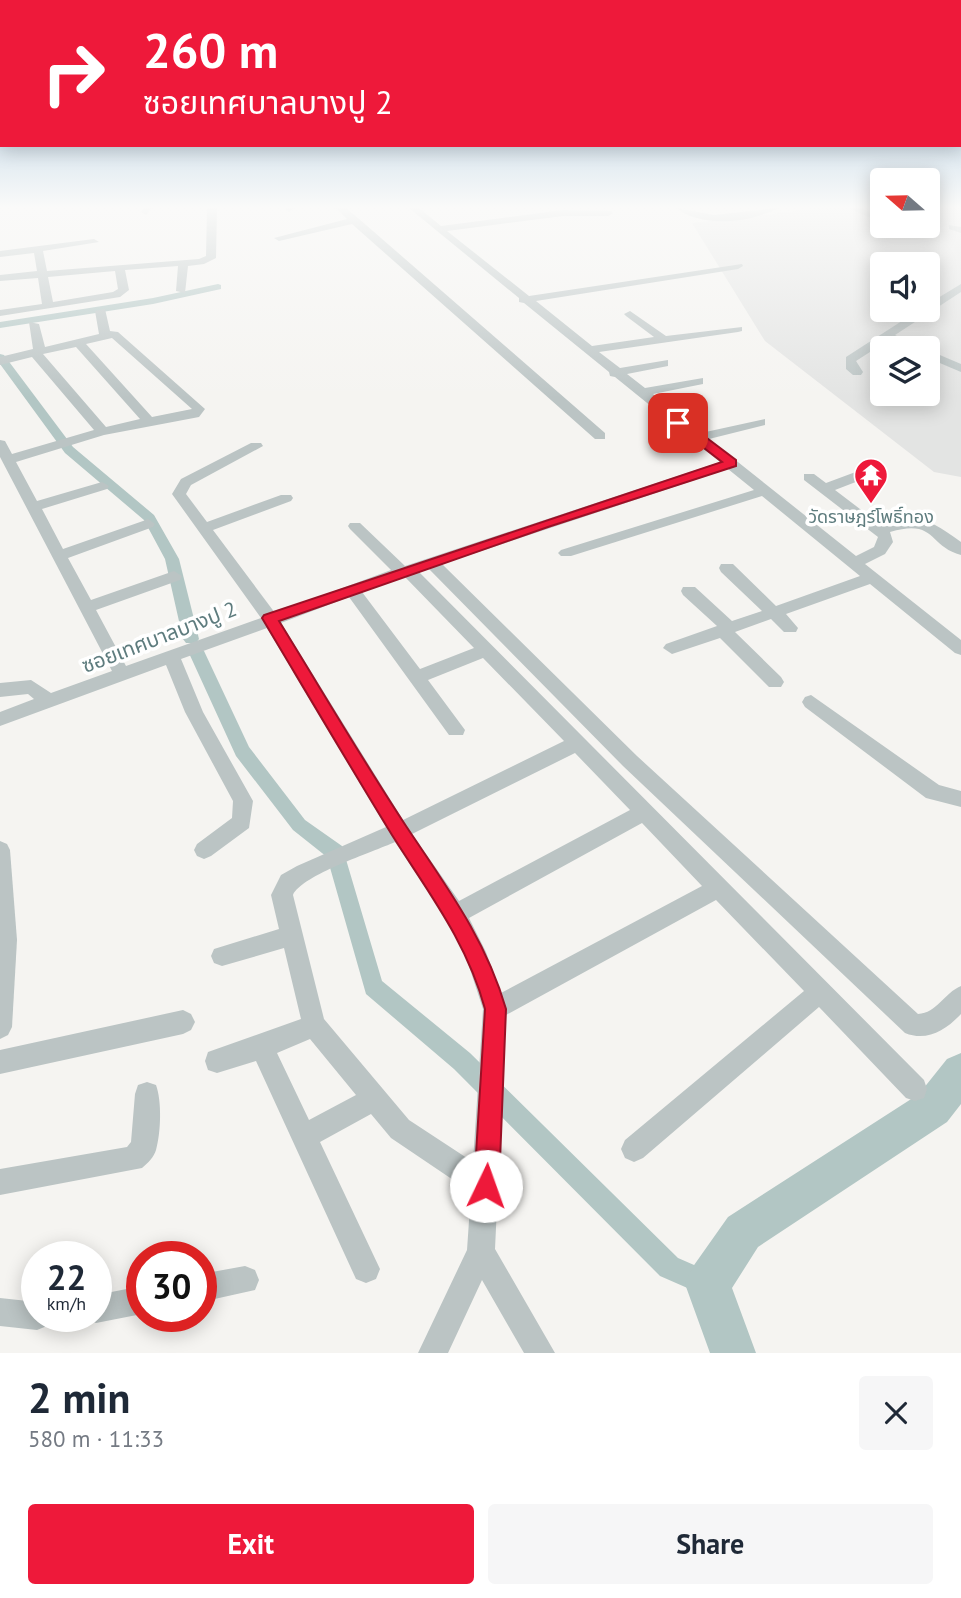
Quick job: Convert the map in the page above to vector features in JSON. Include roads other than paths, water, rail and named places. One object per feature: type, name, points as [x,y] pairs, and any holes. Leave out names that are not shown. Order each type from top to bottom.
[{"type":"street","points":[[0,278],[65,271]]},
{"type":"street","points":[[0,313],[121,293],[124,290],[120,271]]},
{"type":"street","points":[[181,291],[182,271]]},
{"type":"street","points":[[413,271],[600,436]]},
{"type":"street","points":[[488,271],[961,648]]},
{"type":"street","points":[[523,300],[705,271]]},
{"type":"street","points":[[41,273],[48,306]]},
{"type":"street","points":[[940,301],[961,287]]},
{"type":"street","points":[[947,296],[961,302]]},
{"type":"street","points":[[101,311],[105,334]]},
{"type":"street","points":[[630,314],[662,338]]},
{"type":"street","points":[[887,336],[908,322]]},
{"type":"street","points":[[33,324],[37,351],[101,430]]},
{"type":"street","points":[[587,350],[738,329]]},
{"type":"street","points":[[0,361],[105,334],[117,335],[199,409],[194,414],[101,430],[9,460]]},
{"type":"street","points":[[77,341],[148,420]]},
{"type":"street","points":[[857,372],[850,366],[850,360],[870,347]]},
{"type":"street","points":[[940,359],[961,368]]},
{"type":"street","points":[[614,373],[664,363]]},
{"type":"street","points":[[641,393],[699,381]]},
{"type":"street","points":[[697,438],[760,422]]},
{"type":"street","points":[[0,444],[122,674]]},
{"type":"street","points":[[256,446],[204,472],[180,488],[179,494],[270,618],[399,831],[456,915],[475,952],[495,1009],[481,1252],[433,1353]]},
{"type":"street","name":"ซอยเทศบาลบางปู 2","points":[[0,719],[270,618],[732,463]]},
{"type":"street","points":[[825,489],[874,470]]},
{"type":"street","points":[[809,477],[886,536],[886,544],[881,551],[853,564]]},
{"type":"street","points":[[33,507],[102,486]]},
{"type":"street","points":[[566,553],[764,491]]},
{"type":"street","points":[[204,528],[286,498]]},
{"type":"street","points":[[881,530],[912,520],[920,522],[961,550]]},
{"type":"street","points":[[59,556],[148,524]]},
{"type":"street","points":[[355,526],[485,650],[915,1090]]},
{"type":"street","points":[[431,562],[629,761],[913,1025],[927,1027],[939,1020],[961,997]]},
{"type":"street","points":[[727,568],[790,628]]},
{"type":"street","points":[[87,607],[174,576]]},
{"type":"street","points":[[673,648],[872,578]]},
{"type":"street","points":[[352,590],[456,730]]},
{"type":"street","points":[[690,591],[775,682]]},
{"type":"street","points":[[416,678],[485,650]]},
{"type":"street","points":[[171,655],[194,712],[243,801],[242,822],[204,850]]},
{"type":"street","points":[[0,690],[31,687],[49,701]]},
{"type":"street","points":[[811,702],[933,792],[961,799]]},
{"type":"street","points":[[486,1186],[400,1129],[314,1025],[282,895],[288,882],[399,831],[575,744]]},
{"type":"street","points":[[456,915],[644,812]]},
{"type":"street","points":[[0,850],[6,940],[0,1027]]},
{"type":"street","points":[[495,1009],[718,888]]},
{"type":"street","points":[[222,956],[292,935]]},
{"type":"street","points":[[634,1149],[820,992]]},
{"type":"street","points":[[0,1062],[183,1022]]},
{"type":"street","points":[[217,1061],[262,1047],[314,1025]]},
{"type":"street","points":[[262,1047],[366,1269]]},
{"type":"street","points":[[0,1182],[133,1159],[144,1148],[148,1094]]},
{"type":"street","points":[[305,1136],[374,1099]]},
{"type":"street","points":[[481,1252],[540,1353]]},
{"type":"street","points":[[217,1285],[245,1280]]},
{"type":"street","points":[[0,1312],[21,1314]]},
{"type":"waterway","points":[[0,325],[153,301],[218,287]]},
{"type":"waterway","points":[[0,357],[69,450],[149,518],[172,559],[191,639]]},
{"type":"waterway","points":[[196,651],[242,751],[299,825],[335,852],[373,987],[462,1061],[669,1267],[708,1284]]},
{"type":"waterway","points":[[733,1353],[708,1284],[743,1232],[933,1108],[961,1073]]},
{"type":"place","name":"วัดราษฎร์โพธิ์ทอง","points":[[871,505]]}]
